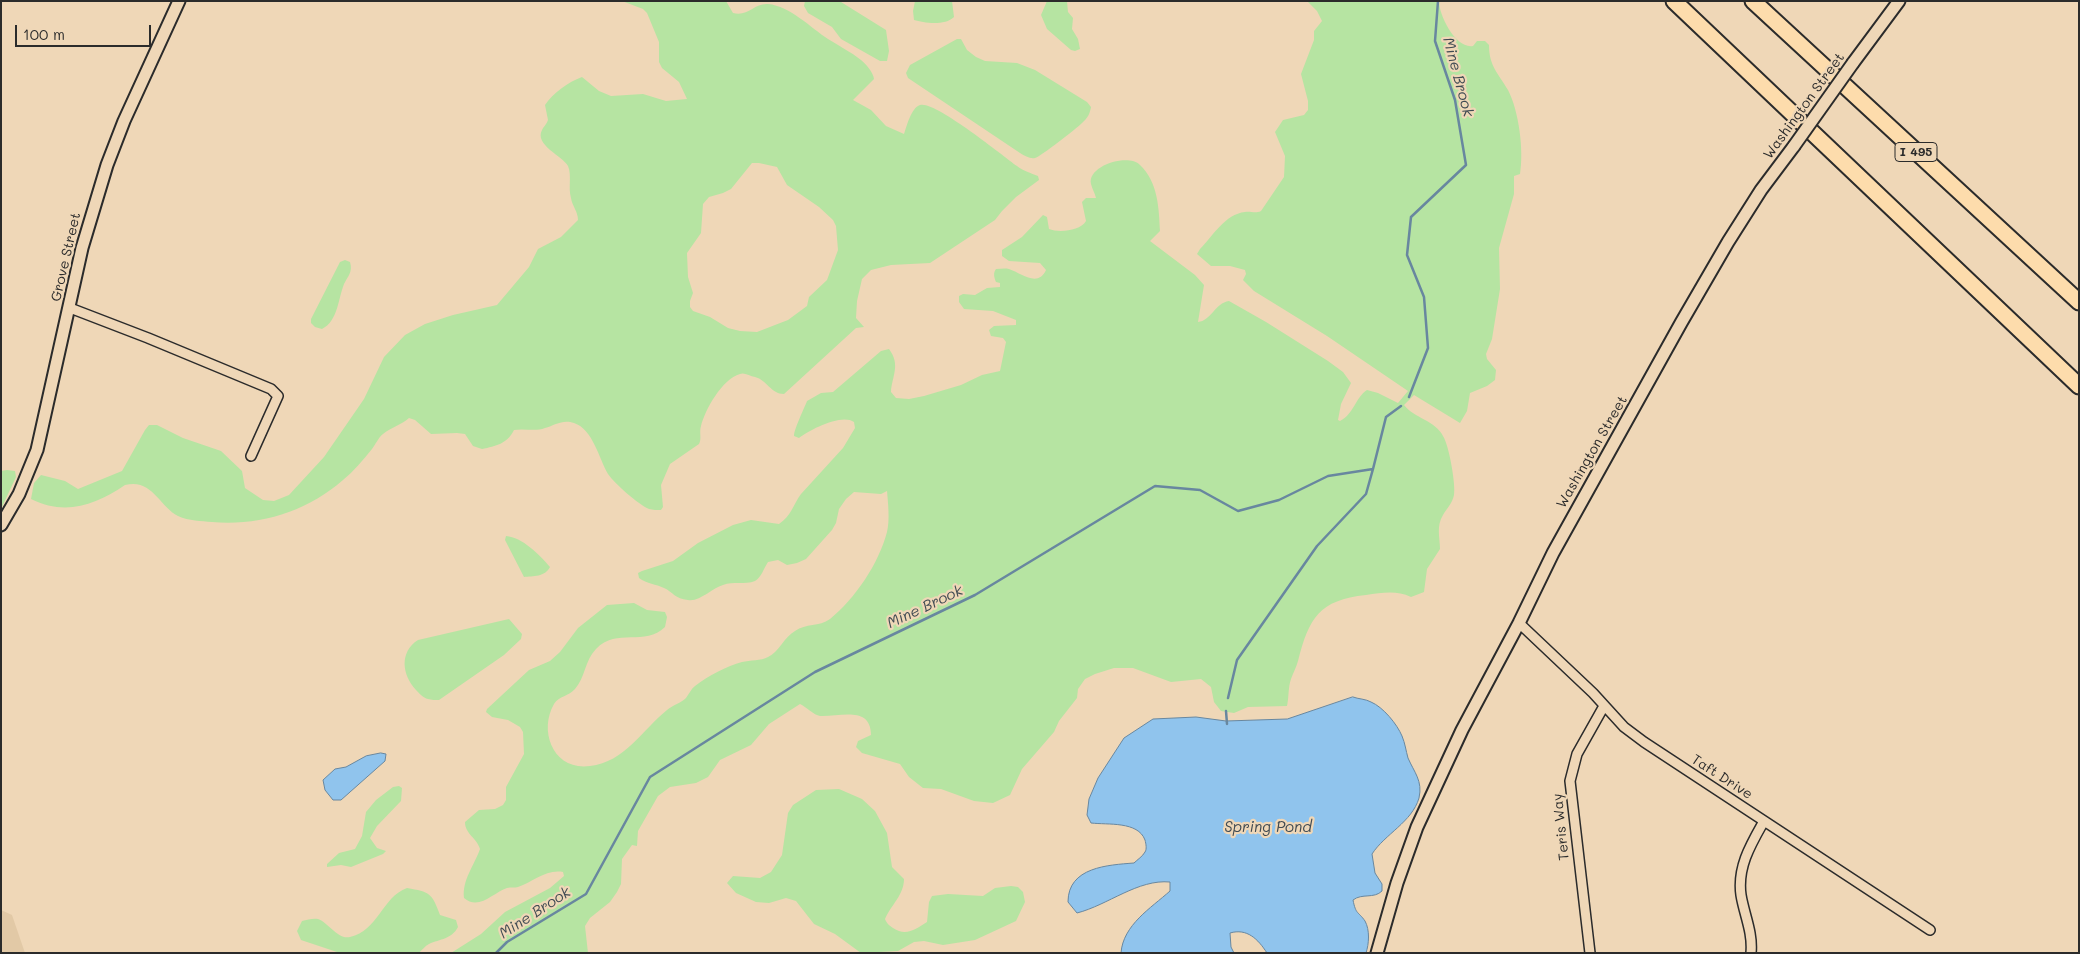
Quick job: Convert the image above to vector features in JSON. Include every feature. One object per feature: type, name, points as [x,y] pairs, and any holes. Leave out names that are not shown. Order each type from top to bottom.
[{"type":"highway","points":[[1674,1],[2079,386]]},
{"type":"highway","name":"I 495","points":[[1753,1],[2079,302]]},
{"type":"main road","name":"Grove Street","points":[[1,525],[19,494],[37,450],[88,224],[111,154],[124,121],[180,1]]},
{"type":"main road","name":"Washington Street","points":[[1377,953],[1397,883],[1417,827],[1462,730],[1519,623],[1553,553],[1681,323],[1760,190],[1899,1]]},
{"type":"street","points":[[70,308],[148,338],[271,390],[278,396],[251,456]]},
{"type":"street","name":"Taft Drive","points":[[1519,623],[1624,727],[1644,742],[1930,930]]},
{"type":"street","name":"Teris Way","points":[[1590,953],[1570,781],[1577,754],[1604,706]]},
{"type":"street","points":[[1751,953],[1750,932],[1740,884],[1744,859],[1764,821]]},
{"type":"shaded area","points":[[1,910],[12,915],[25,953],[1,953]]},
{"type":"green space","points":[[622,1],[726,1],[733,13],[738,14],[763,4],[784,9],[853,54],[867,66],[874,79],[853,100],[871,110],[886,126],[904,134],[914,110],[920,105],[928,106],[953,119],[1019,168],[1038,176],[1039,180],[1016,197],[995,220],[930,263],[891,265],[871,270],[862,279],[857,301],[856,318],[864,327],[856,328],[784,394],[776,392],[763,381],[745,374],[733,377],[727,382],[715,396],[706,412],[700,428],[699,444],[670,464],[661,485],[663,507],[661,510],[645,507],[616,483],[608,474],[591,438],[581,426],[574,423],[563,422],[537,430],[514,430],[504,441],[482,449],[473,446],[465,434],[431,434],[415,420],[409,418],[381,436],[355,469],[329,491],[314,501],[298,508],[265,519],[230,523],[186,519],[171,512],[149,489],[142,485],[134,484],[125,485],[103,498],[80,506],[56,507],[31,499],[34,483],[41,475],[65,481],[78,489],[122,471],[149,425],[157,425],[183,438],[221,451],[242,471],[245,488],[263,500],[274,501],[289,495],[324,457],[364,399],[384,357],[405,335],[425,324],[453,315],[497,305],[529,267],[538,249],[561,237],[578,220],[570,194],[568,166],[542,141],[541,135],[548,120],[545,105],[552,96],[566,85],[582,77],[599,91],[611,96],[643,94],[666,101],[687,99],[679,82],[662,68],[659,62],[659,42],[647,13],[643,9]],"holes":[[[752,163],[777,167],[787,185],[819,207],[833,220],[836,226],[838,250],[827,280],[809,297],[807,306],[788,320],[757,332],[740,331],[728,328],[710,317],[693,311],[690,307],[693,293],[688,277],[687,253],[701,233],[703,204],[709,197],[731,189]]]},
{"type":"green space","points":[[805,1],[841,2],[886,30],[889,51],[887,61],[880,61],[841,39],[832,27],[808,13],[804,6]]},
{"type":"green space","points":[[915,1],[952,1],[954,17],[940,23],[914,20]]},
{"type":"green space","points":[[1047,1],[1067,1],[1068,12],[1073,18],[1072,29],[1078,39],[1080,49],[1071,50],[1047,29],[1041,15]]},
{"type":"green space","points":[[1307,1],[1439,1],[1445,23],[1455,37],[1467,46],[1473,46],[1477,41],[1485,41],[1489,45],[1492,64],[1508,90],[1518,120],[1521,154],[1520,174],[1514,176],[1514,194],[1499,248],[1500,289],[1492,339],[1486,354],[1487,359],[1496,370],[1495,380],[1487,386],[1470,393],[1467,411],[1460,423],[1414,395],[1404,405],[1440,431],[1448,448],[1454,483],[1453,498],[1440,523],[1440,549],[1427,569],[1424,592],[1411,597],[1394,593],[1366,595],[1337,601],[1327,607],[1312,623],[1307,633],[1290,682],[1287,706],[1248,707],[1234,713],[1221,711],[1214,702],[1211,687],[1201,679],[1171,682],[1133,668],[1114,668],[1095,674],[1085,679],[1078,689],[1077,698],[1059,721],[1054,732],[1022,769],[1010,795],[993,803],[974,801],[941,789],[923,788],[909,777],[900,764],[862,753],[856,747],[858,741],[871,735],[870,726],[866,720],[860,716],[853,715],[820,716],[800,704],[769,724],[751,745],[720,760],[708,777],[696,783],[670,787],[658,796],[638,831],[637,846],[632,845],[622,859],[621,884],[617,892],[610,902],[590,918],[585,926],[588,953],[451,953],[481,934],[505,912],[550,888],[564,876],[563,872],[551,872],[524,885],[502,890],[481,902],[470,901],[464,898],[465,885],[480,849],[467,830],[465,822],[479,810],[495,809],[503,805],[506,800],[506,787],[524,754],[523,732],[520,727],[508,720],[492,717],[486,712],[487,709],[529,670],[550,661],[560,652],[578,628],[607,605],[634,603],[647,610],[665,612],[667,617],[665,627],[657,633],[649,636],[613,639],[596,649],[589,658],[578,685],[573,691],[556,701],[549,715],[549,737],[552,747],[559,756],[577,766],[590,766],[602,763],[623,752],[669,708],[684,700],[694,687],[706,679],[736,664],[768,657],[795,631],[830,619],[857,591],[878,556],[888,527],[887,491],[881,494],[854,492],[839,509],[836,523],[832,530],[806,559],[787,565],[778,560],[768,562],[761,575],[755,581],[727,584],[697,599],[688,600],[677,597],[664,588],[642,580],[639,578],[638,573],[673,561],[698,543],[733,525],[751,520],[779,524],[783,521],[801,494],[843,448],[855,428],[854,422],[849,420],[834,421],[818,427],[799,438],[794,436],[807,401],[821,393],[833,392],[881,351],[889,349],[895,360],[891,392],[896,398],[909,399],[924,396],[961,385],[982,375],[1000,371],[1006,342],[1003,338],[991,336],[989,330],[994,326],[1016,325],[1016,320],[993,311],[964,309],[959,302],[959,296],[963,294],[975,295],[987,288],[1000,287],[1000,283],[996,282],[994,277],[996,269],[1009,269],[1034,279],[1043,275],[1046,270],[1040,263],[1009,261],[1002,256],[1002,250],[1022,237],[1043,215],[1047,217],[1049,229],[1053,230],[1064,231],[1074,229],[1083,224],[1086,221],[1082,202],[1086,198],[1096,198],[1091,178],[1102,167],[1110,163],[1127,160],[1140,165],[1151,179],[1158,204],[1160,231],[1150,241],[1195,275],[1204,285],[1198,322],[1206,319],[1220,305],[1229,301],[1328,361],[1343,372],[1351,383],[1341,404],[1338,420],[1340,421],[1345,418],[1367,390],[1398,403],[1408,391],[1327,336],[1254,291],[1243,280],[1246,274],[1245,270],[1230,266],[1211,266],[1197,254],[1225,221],[1245,212],[1261,211],[1284,177],[1285,156],[1275,132],[1283,120],[1304,115],[1308,110],[1308,101],[1301,74],[1314,40],[1314,31],[1322,21],[1317,11]]},
{"type":"green space","points":[[957,39],[961,39],[967,50],[985,61],[1017,63],[1035,70],[1087,102],[1091,107],[1088,115],[1084,121],[1051,148],[1035,158],[1022,154],[908,78],[906,73],[910,65]]},
{"type":"green space","points":[[345,260],[350,262],[351,265],[337,309],[327,325],[322,329],[315,327],[311,323],[311,319],[340,262]]},
{"type":"green space","points":[[1,471],[15,471],[16,477],[1,509]]},
{"type":"green space","points":[[506,536],[512,537],[530,547],[550,567],[548,570],[545,573],[524,577],[505,540]]},
{"type":"green space","points":[[509,619],[522,634],[521,639],[504,655],[439,700],[424,698],[411,684],[405,671],[405,657],[412,645],[418,640]]},
{"type":"green space","points":[[399,786],[402,788],[401,801],[377,826],[370,838],[377,848],[386,851],[351,867],[341,865],[327,867],[327,864],[339,853],[355,849],[362,836],[366,812],[376,800],[393,787]]},
{"type":"green space","points":[[839,789],[862,799],[875,811],[887,833],[892,867],[904,879],[900,895],[885,919],[890,926],[898,931],[907,932],[927,922],[929,902],[932,896],[948,894],[983,896],[995,888],[1011,886],[1018,887],[1023,892],[1025,902],[1016,921],[975,940],[943,945],[924,941],[914,942],[898,951],[861,953],[835,934],[814,924],[796,901],[786,898],[769,903],[756,902],[736,893],[727,883],[733,876],[760,878],[771,872],[782,855],[788,813],[793,805],[816,790]]},
{"type":"green space","points":[[407,888],[425,892],[429,895],[435,902],[440,915],[456,920],[458,927],[449,936],[429,944],[419,953],[340,953],[301,940],[297,931],[302,921],[318,919],[341,936],[350,937],[359,934],[374,921],[391,899]]},
{"type":"water","name":"Spring Pond","points":[[1353,697],[1376,704],[1393,721],[1400,731],[1408,758],[1420,787],[1419,798],[1411,814],[1372,854],[1375,873],[1382,884],[1382,891],[1375,895],[1353,900],[1356,911],[1365,921],[1368,929],[1366,953],[1267,953],[1252,936],[1247,933],[1236,932],[1230,933],[1231,947],[1234,953],[1121,953],[1123,943],[1132,926],[1170,891],[1170,882],[1146,884],[1077,913],[1068,902],[1070,890],[1075,881],[1082,875],[1102,867],[1134,863],[1146,851],[1145,840],[1136,830],[1122,825],[1091,823],[1087,815],[1089,799],[1098,778],[1124,738],[1153,719],[1196,717],[1226,721],[1287,719]]},
{"type":"water","points":[[386,754],[385,761],[341,800],[333,800],[325,790],[323,780],[335,769],[346,767],[366,756]]},
{"type":"waterway","name":"Mine Brook","points":[[1409,397],[1428,348],[1424,297],[1407,255],[1411,217],[1466,165],[1455,100],[1435,41],[1438,1]]},
{"type":"waterway","name":"Mine Brook","points":[[496,953],[507,942],[586,894],[650,777],[815,672],[975,595],[1155,486],[1200,490],[1238,511],[1279,500],[1328,476],[1373,469],[1386,417],[1401,406]]},
{"type":"waterway","points":[[1228,698],[1237,660],[1317,546],[1366,494],[1373,469]]},
{"type":"waterway","points":[[1226,711],[1227,724]]}]
